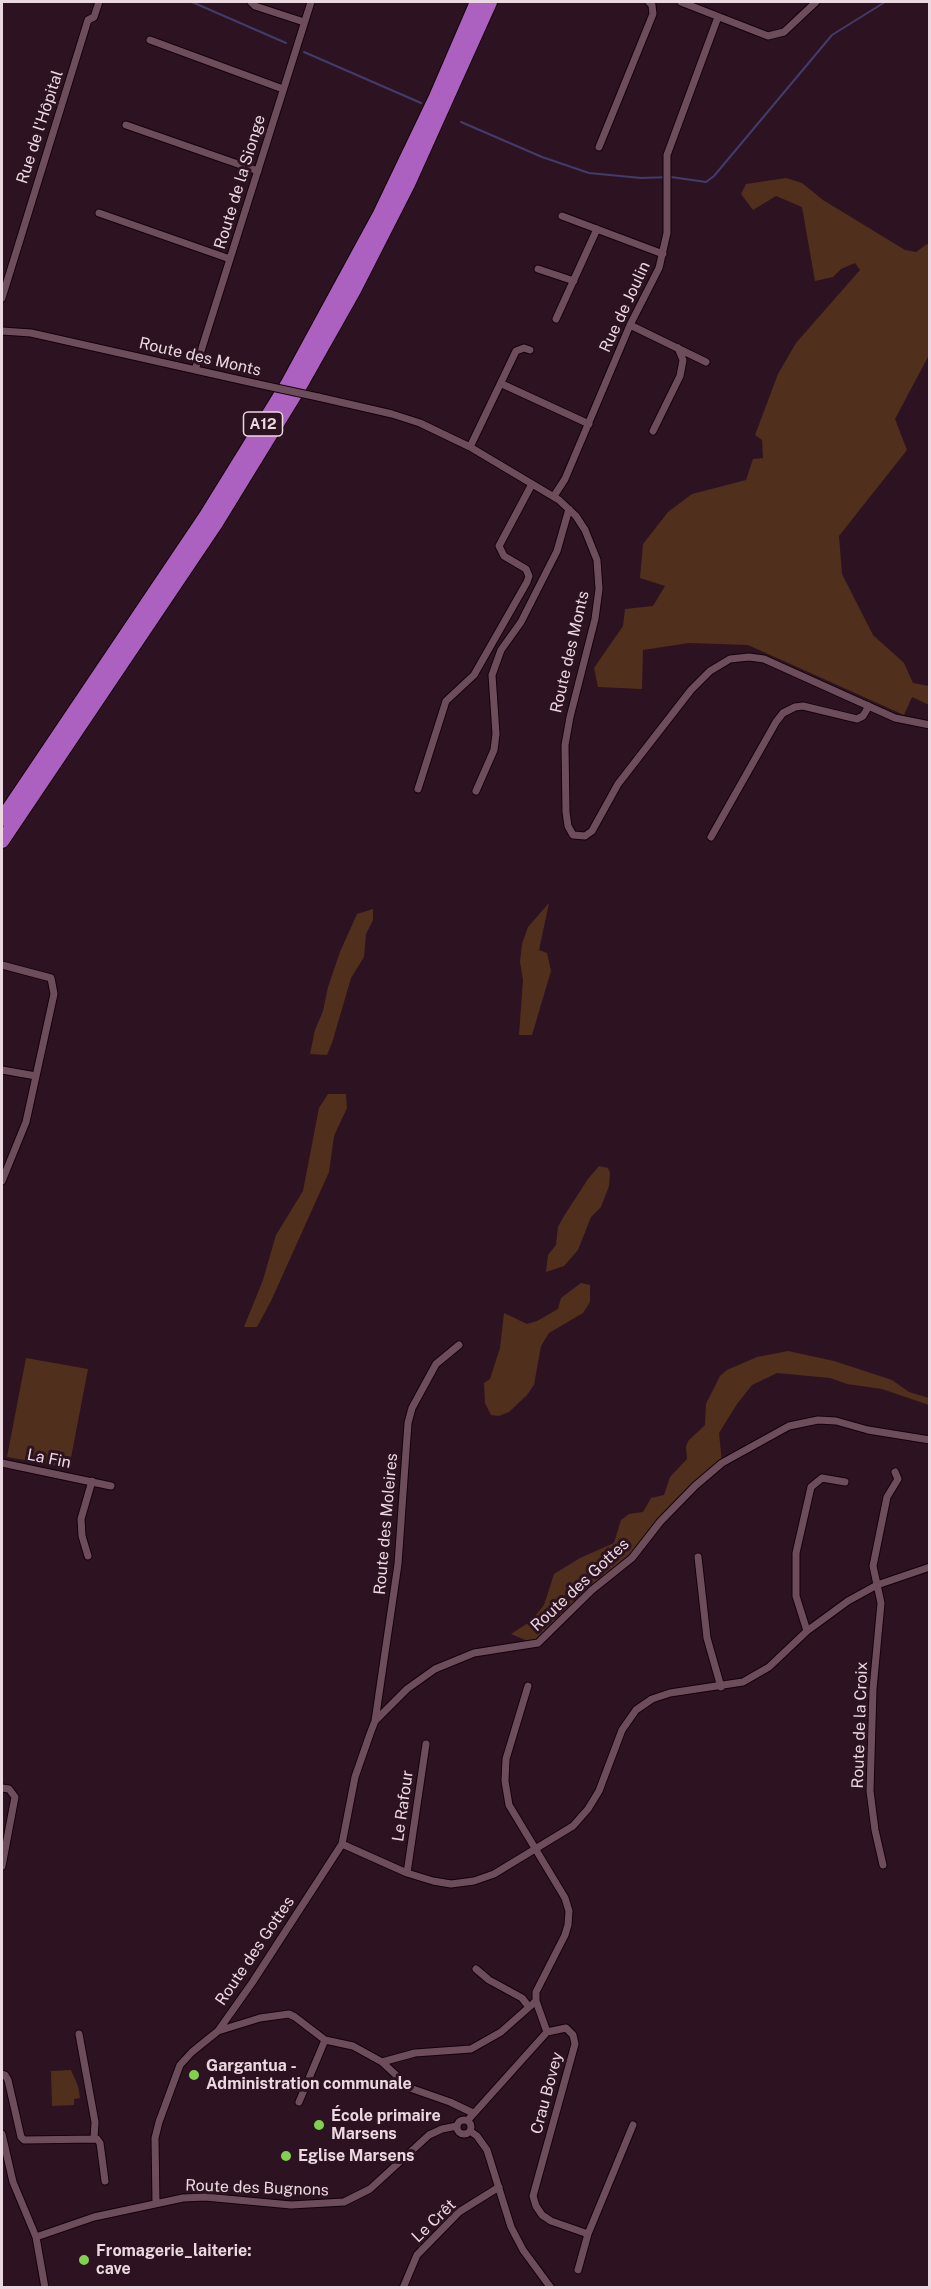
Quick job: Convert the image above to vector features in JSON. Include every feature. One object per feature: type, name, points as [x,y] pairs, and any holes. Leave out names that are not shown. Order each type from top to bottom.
[{"type":"highway","name":"A12","points":[[2,819],[206,516],[287,384],[380,214],[431,107],[477,2]]},
{"type":"highway","name":"A12","points":[[2,841],[184,572],[258,456],[319,353],[368,264],[490,2]]},
{"type":"highway","points":[[432,130],[449,108],[495,2]]},
{"type":"street","name":"Rue de l'Hôpital","points":[[2,298],[88,20],[93,17],[99,2]]},
{"type":"street","points":[[251,2],[255,6],[304,22]]},
{"type":"street","name":"Route de la Sionge","points":[[195,370],[310,2]]},
{"type":"street","points":[[599,147],[653,14],[652,5],[649,2]]},
{"type":"street","points":[[681,2],[763,35],[773,36],[790,27],[816,2]]},
{"type":"street","name":"Rue de Joulin","points":[[554,496],[565,479],[630,324],[655,277],[663,254],[667,233],[666,176],[669,148],[718,18]]},
{"type":"street","points":[[150,40],[283,89]]},
{"type":"street","points":[[126,125],[258,171]]},
{"type":"street","points":[[99,213],[230,259]]},
{"type":"street","points":[[562,216],[663,254]]},
{"type":"street","points":[[556,320],[597,229]]},
{"type":"street","points":[[538,269],[574,281]]},
{"type":"street","points":[[630,324],[706,362]]},
{"type":"street","name":"Route des Monts","points":[[2,330],[31,333],[392,414],[420,423],[470,447],[554,496],[569,509],[580,522],[590,540],[599,575],[595,619],[565,745],[566,813],[568,826],[573,834],[585,836],[592,831],[626,772],[700,680],[723,662],[743,657],[760,658],[903,721],[930,725]]},
{"type":"street","points":[[470,447],[516,351],[524,348],[530,350]]},
{"type":"street","points":[[653,431],[680,376],[683,360],[678,348]]},
{"type":"street","points":[[502,384],[589,424]]},
{"type":"street","points":[[418,789],[446,701],[474,675],[528,579],[526,569],[506,557],[500,551],[499,546],[532,484]]},
{"type":"street","points":[[476,791],[494,750],[496,734],[492,675],[501,651],[521,622],[556,551],[569,509]]},
{"type":"street","points":[[711,837],[783,713],[803,706],[857,719],[863,716],[869,706]]},
{"type":"street","points":[[2,965],[45,974],[51,978],[54,985],[54,994],[24,1130],[2,1181]]},
{"type":"street","points":[[2,1070],[36,1076]]},
{"type":"street","name":"Route des Moleires","points":[[375,1721],[398,1564],[408,1423],[416,1399],[436,1364],[459,1345]]},
{"type":"street","name":"Route des Gottes","points":[[156,2203],[155,2152],[159,2122],[180,2065],[218,2031],[252,1983],[342,1844],[355,1777],[375,1721],[407,1689],[435,1669],[474,1653],[538,1643],[592,1590],[632,1558],[660,1522],[695,1486],[722,1463],[789,1426],[818,1420],[837,1421],[868,1430],[930,1440]]},
{"type":"street","name":"La Fin","points":[[2,1463],[111,1486]]},
{"type":"street","name":"Route de la Croix","points":[[883,1865],[875,1830],[870,1791],[873,1689],[881,1603],[873,1566],[887,1497],[898,1479],[895,1472]]},
{"type":"street","points":[[807,1631],[796,1596],[796,1553],[811,1487],[822,1478],[845,1482]]},
{"type":"street","name":"La Fin","points":[[88,1556],[82,1536],[81,1520],[92,1481]]},
{"type":"street","points":[[698,1557],[707,1638],[722,1687]]},
{"type":"street","points":[[342,1844],[407,1873],[451,1884],[474,1881],[503,1869],[573,1826],[588,1809],[599,1791],[622,1730],[636,1710],[652,1699],[670,1693],[722,1687],[742,1682],[769,1667],[807,1631],[848,1601],[877,1585],[930,1567]]},
{"type":"street","points":[[528,1686],[506,1759],[505,1781],[509,1805],[565,1898],[569,1911],[565,1935],[536,1992],[536,2001],[547,2032]]},
{"type":"street","name":"Le Rafour","points":[[407,1873],[426,1744]]},
{"type":"street","points":[[2,1788],[9,1789],[15,1797],[2,1866]]},
{"type":"street","points":[[476,1969],[489,1980],[522,1998],[529,2007]]},
{"type":"street","points":[[382,2062],[415,2053],[471,2049],[501,2032],[536,2001]]},
{"type":"street","points":[[218,2031],[260,2018],[289,2014],[325,2040],[353,2046],[382,2062],[410,2088],[473,2113]]},
{"type":"street","name":"Crau Bovey","points":[[468,2120],[547,2032],[566,2028],[573,2035],[575,2044],[533,2196],[543,2216],[588,2234]]},
{"type":"street","points":[[79,2034],[95,2122],[94,2139]]},
{"type":"street","points":[[298,2102],[325,2040]]},
{"type":"street","points":[[2,2074],[8,2080],[21,2138],[24,2140],[94,2139],[100,2143],[105,2181]]},
{"type":"street","points":[[470,2131],[472,2125],[468,2120],[461,2120],[457,2126],[462,2133],[470,2131],[477,2136],[487,2150],[511,2227],[551,2288]]},
{"type":"street","points":[[578,2270],[588,2234],[633,2125]]},
{"type":"street","name":"Route des Bugnons","points":[[36,2237],[94,2217],[183,2198],[204,2197],[291,2205],[344,2202],[370,2189],[429,2135],[457,2126]]},
{"type":"street","points":[[2,2134],[13,2182],[36,2237],[45,2288]]},
{"type":"street","name":"Le Crêt","points":[[403,2288],[417,2255],[459,2212],[499,2187]]},
{"type":"shaded area","points":[[786,178],[802,183],[823,200],[905,250],[916,252],[927,244],[929,245],[929,355],[895,419],[907,450],[839,536],[842,574],[873,635],[904,663],[913,683],[929,686],[929,705],[912,697],[904,715],[748,645],[689,643],[643,650],[642,689],[598,687],[594,668],[623,626],[625,609],[653,606],[665,586],[640,578],[643,544],[668,512],[692,494],[746,480],[753,459],[763,458],[762,440],[755,435],[778,374],[796,343],[860,270],[855,263],[841,269],[833,277],[815,281],[802,207],[776,196],[753,210],[741,194],[746,184]]},
{"type":"shaded area","points":[[549,903],[539,950],[547,953],[551,971],[532,1035],[519,1035],[523,980],[520,962],[522,944],[528,927]]},
{"type":"shaded area","points":[[373,909],[373,920],[366,934],[364,957],[351,978],[327,1055],[310,1054],[315,1030],[323,1011],[328,987],[340,952],[357,914]]},
{"type":"shaded area","points":[[328,1094],[346,1094],[347,1108],[334,1136],[329,1172],[257,1327],[244,1327],[263,1280],[276,1235],[303,1191],[319,1108]]},
{"type":"shaded area","points":[[599,1166],[608,1168],[610,1173],[609,1186],[601,1207],[591,1217],[578,1250],[564,1266],[546,1272],[548,1255],[556,1245],[558,1227],[588,1179]]},
{"type":"shaded area","points":[[581,1283],[590,1285],[590,1302],[583,1313],[549,1333],[541,1346],[534,1385],[509,1412],[499,1416],[491,1415],[485,1403],[484,1383],[490,1379],[500,1348],[504,1313],[527,1324],[537,1321],[558,1309],[561,1298]]},
{"type":"shaded area","points":[[788,1351],[834,1361],[892,1380],[909,1392],[929,1398],[929,1405],[882,1389],[847,1384],[830,1378],[777,1373],[752,1385],[719,1433],[722,1463],[695,1486],[634,1556],[539,1642],[530,1642],[511,1634],[531,1621],[544,1605],[554,1574],[580,1558],[614,1543],[621,1520],[629,1514],[643,1512],[651,1498],[664,1495],[670,1477],[687,1459],[688,1441],[705,1425],[706,1404],[720,1376],[727,1370],[757,1357]]},
{"type":"shaded area","points":[[26,1358],[88,1369],[69,1468],[7,1457]]},
{"type":"shaded area","points":[[71,2070],[80,2098],[74,2099],[74,2105],[52,2106],[51,2071]]},
{"type":"waterway","points":[[192,2],[286,43]]},
{"type":"waterway","points":[[461,122],[542,157],[589,173],[641,178],[671,177],[706,182],[714,176],[832,35],[885,2]]},
{"type":"waterway","points":[[304,52],[421,103]]},
{"type":"place","name":"Gargantua - Administration communale","points":[[194,2075]]},
{"type":"place","name":"École primaire Marsens","points":[[319,2125]]},
{"type":"place","name":"Eglise Marsens","points":[[286,2156]]},
{"type":"place","name":"Fromagerie_laiterie: cave","points":[[84,2260]]}]
